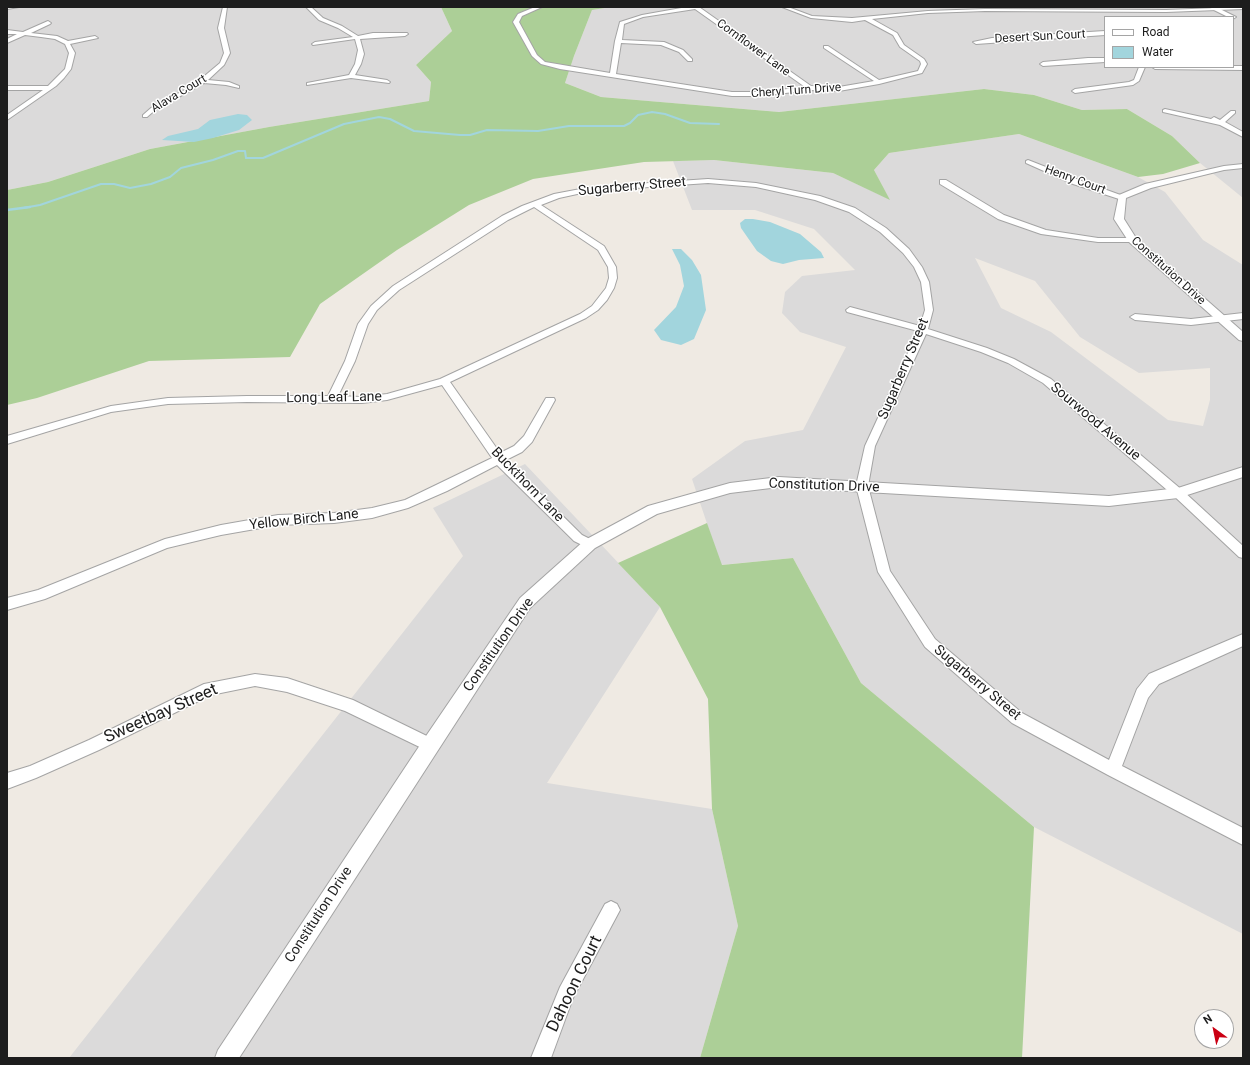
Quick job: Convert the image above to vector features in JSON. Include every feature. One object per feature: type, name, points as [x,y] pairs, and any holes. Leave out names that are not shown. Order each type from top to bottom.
[{"type":"street","points":[[7,8],[17,7]]},
{"type":"street","name":"Alava Court","points":[[145,116],[152,109],[203,81],[218,68],[227,53],[221,26],[225,7]]},
{"type":"street","points":[[308,7],[321,19],[340,27],[357,37],[362,50],[358,64],[351,76]]},
{"type":"street","name":"Cheryl Turn Drive","points":[[540,7],[520,15],[516,22],[535,56],[543,63],[587,72],[732,94],[760,94],[810,88],[839,89],[879,82],[920,72],[924,64],[902,46],[895,34],[867,18]]},
{"type":"street","points":[[613,75],[622,23],[630,19],[696,7]]},
{"type":"street","name":"Cornflower Lane","points":[[696,7],[810,88]]},
{"type":"street","points":[[784,7],[804,15],[842,20],[928,12],[985,10],[1113,11],[1243,8]]},
{"type":"street","points":[[980,7],[985,10]]},
{"type":"street","points":[[1214,8],[1231,16]]},
{"type":"street","points":[[1113,11],[1119,16]]},
{"type":"street","points":[[7,41],[48,23]]},
{"type":"street","points":[[7,32],[51,37],[67,43],[95,38]]},
{"type":"street","name":"Desert Sun Court","points":[[976,42],[1104,33]]},
{"type":"street","points":[[315,44],[384,34],[405,34]]},
{"type":"street","points":[[618,41],[662,43],[680,51],[690,60]]},
{"type":"street","points":[[7,118],[62,77],[68,69],[72,53],[67,43]]},
{"type":"street","points":[[826,47],[879,82]]},
{"type":"street","points":[[1043,64],[1104,60]]},
{"type":"street","points":[[1075,91],[1130,84],[1136,81],[1142,68]]},
{"type":"street","points":[[309,84],[351,76],[387,82]]},
{"type":"street","points":[[196,81],[227,83],[237,87]]},
{"type":"street","points":[[7,88],[49,88]]},
{"type":"street","points":[[1192,110],[1243,135]]},
{"type":"street","points":[[1165,111],[1220,123]]},
{"type":"street","points":[[1220,123],[1233,112]]},
{"type":"street","name":"Henry Court","points":[[1028,162],[1076,182],[1122,197]]},
{"type":"street","points":[[1122,197],[1148,186],[1224,168],[1243,166]]},
{"type":"street","name":"Sugarberry Street","points":[[332,399],[350,361],[363,324],[374,308],[396,288],[505,218],[535,204],[557,196],[591,189],[708,181],[756,185],[816,198],[852,210],[883,230],[906,251],[918,267],[928,297],[929,310],[923,330],[870,446],[862,486],[884,572],[930,643],[1017,718],[1113,770],[1243,837]]},
{"type":"street","points":[[943,182],[1001,217],[1044,232],[1098,240],[1132,240]]},
{"type":"street","name":"Constitution Drive","points":[[1122,197],[1119,219],[1132,240],[1243,338]]},
{"type":"street","name":"Long Leaf Lane","points":[[7,440],[111,409],[168,401],[362,400],[387,396],[444,381],[583,316],[595,308],[610,288],[613,278],[612,267],[601,248],[535,204]]},
{"type":"street","name":"Sourwood Avenue","points":[[850,310],[923,330],[984,350],[1011,361],[1047,381],[1178,493],[1243,553]]},
{"type":"street","points":[[1135,317],[1185,322],[1243,316]]},
{"type":"street","name":"Buckthorn Lane","points":[[444,381],[499,460],[578,538],[590,544]]},
{"type":"street","name":"Yellow Birch Lane","points":[[7,604],[40,595],[164,544],[221,530],[278,520],[334,518],[372,513],[408,504],[518,450],[528,439],[550,400]]},
{"type":"street","name":"Constitution Drive","points":[[226,1058],[430,745],[525,603],[590,544],[652,510],[730,488],[779,482],[1109,501],[1178,493],[1243,472]]},
{"type":"street","points":[[1113,770],[1142,694],[1154,679],[1243,640]]},
{"type":"street","name":"Sweetbay Street","points":[[7,781],[31,773],[94,745],[209,689],[255,680],[287,684],[348,705],[430,745]]},
{"type":"street","name":"Dahoon Court","points":[[541,1058],[566,993],[611,910]]},
{"type":"shaded area","points":[[7,7],[441,7],[452,31],[416,65],[431,82],[429,101],[269,127],[150,149],[48,182],[7,190]]},
{"type":"shaded area","points":[[611,7],[1243,7],[1243,198],[1200,163],[1172,136],[1127,109],[1082,110],[1034,95],[984,89],[779,112],[601,97],[565,83],[592,10]]},
{"type":"shaded area","points":[[1019,134],[1138,177],[1165,192],[1203,240],[1243,265],[1243,934],[1034,827],[861,683],[793,558],[721,565],[692,479],[745,441],[803,430],[846,347],[800,332],[782,313],[785,292],[802,276],[855,270],[814,229],[755,210],[692,210],[673,161],[714,160],[833,173],[889,199],[874,170],[889,153]],"holes":[[[975,258],[1035,281],[1080,337],[1139,373],[1210,368],[1210,400],[1203,426],[1168,420],[1051,332],[1001,308]]]},
{"type":"shaded area","points":[[525,464],[660,607],[547,783],[712,809],[738,926],[700,1058],[69,1058],[463,556],[433,508]]},
{"type":"green space","points":[[441,7],[611,7],[592,10],[565,83],[601,97],[779,112],[984,89],[1034,95],[1082,110],[1127,109],[1172,136],[1200,163],[1163,174],[1138,177],[1019,134],[889,153],[874,170],[890,200],[833,173],[714,160],[644,162],[533,179],[469,205],[397,250],[320,304],[290,357],[149,361],[37,398],[7,405],[7,190],[48,182],[150,149],[269,127],[429,101],[431,82],[416,65],[452,31]]},
{"type":"green space","points":[[707,523],[722,565],[793,558],[861,683],[1034,827],[1022,1058],[700,1058],[738,926],[712,809],[708,699],[660,607],[618,563]]},
{"type":"water","points":[[238,114],[247,115],[252,120],[239,130],[194,142],[162,140],[168,136],[198,129],[210,120]]},
{"type":"water","points":[[745,219],[770,222],[800,234],[821,252],[824,258],[799,260],[783,264],[771,261],[757,251],[741,228],[740,223]]},
{"type":"water","points":[[672,249],[681,249],[692,260],[701,275],[706,310],[694,339],[681,345],[661,340],[654,330],[676,307],[684,286],[680,265]]},
{"type":"waterway","points":[[25,208],[40,205],[101,184],[114,184],[130,188],[151,184],[170,177],[181,168],[213,160],[238,151],[245,151],[246,158],[263,158],[344,124],[379,117],[390,119],[414,131],[460,135],[470,135],[487,130],[538,131],[569,126],[624,126],[630,123],[638,115],[652,112],[665,114],[690,123],[719,124]]},
{"type":"waterway","points":[[25,208],[30,207]]},
{"type":"waterway","points":[[7,210],[25,208]]}]
